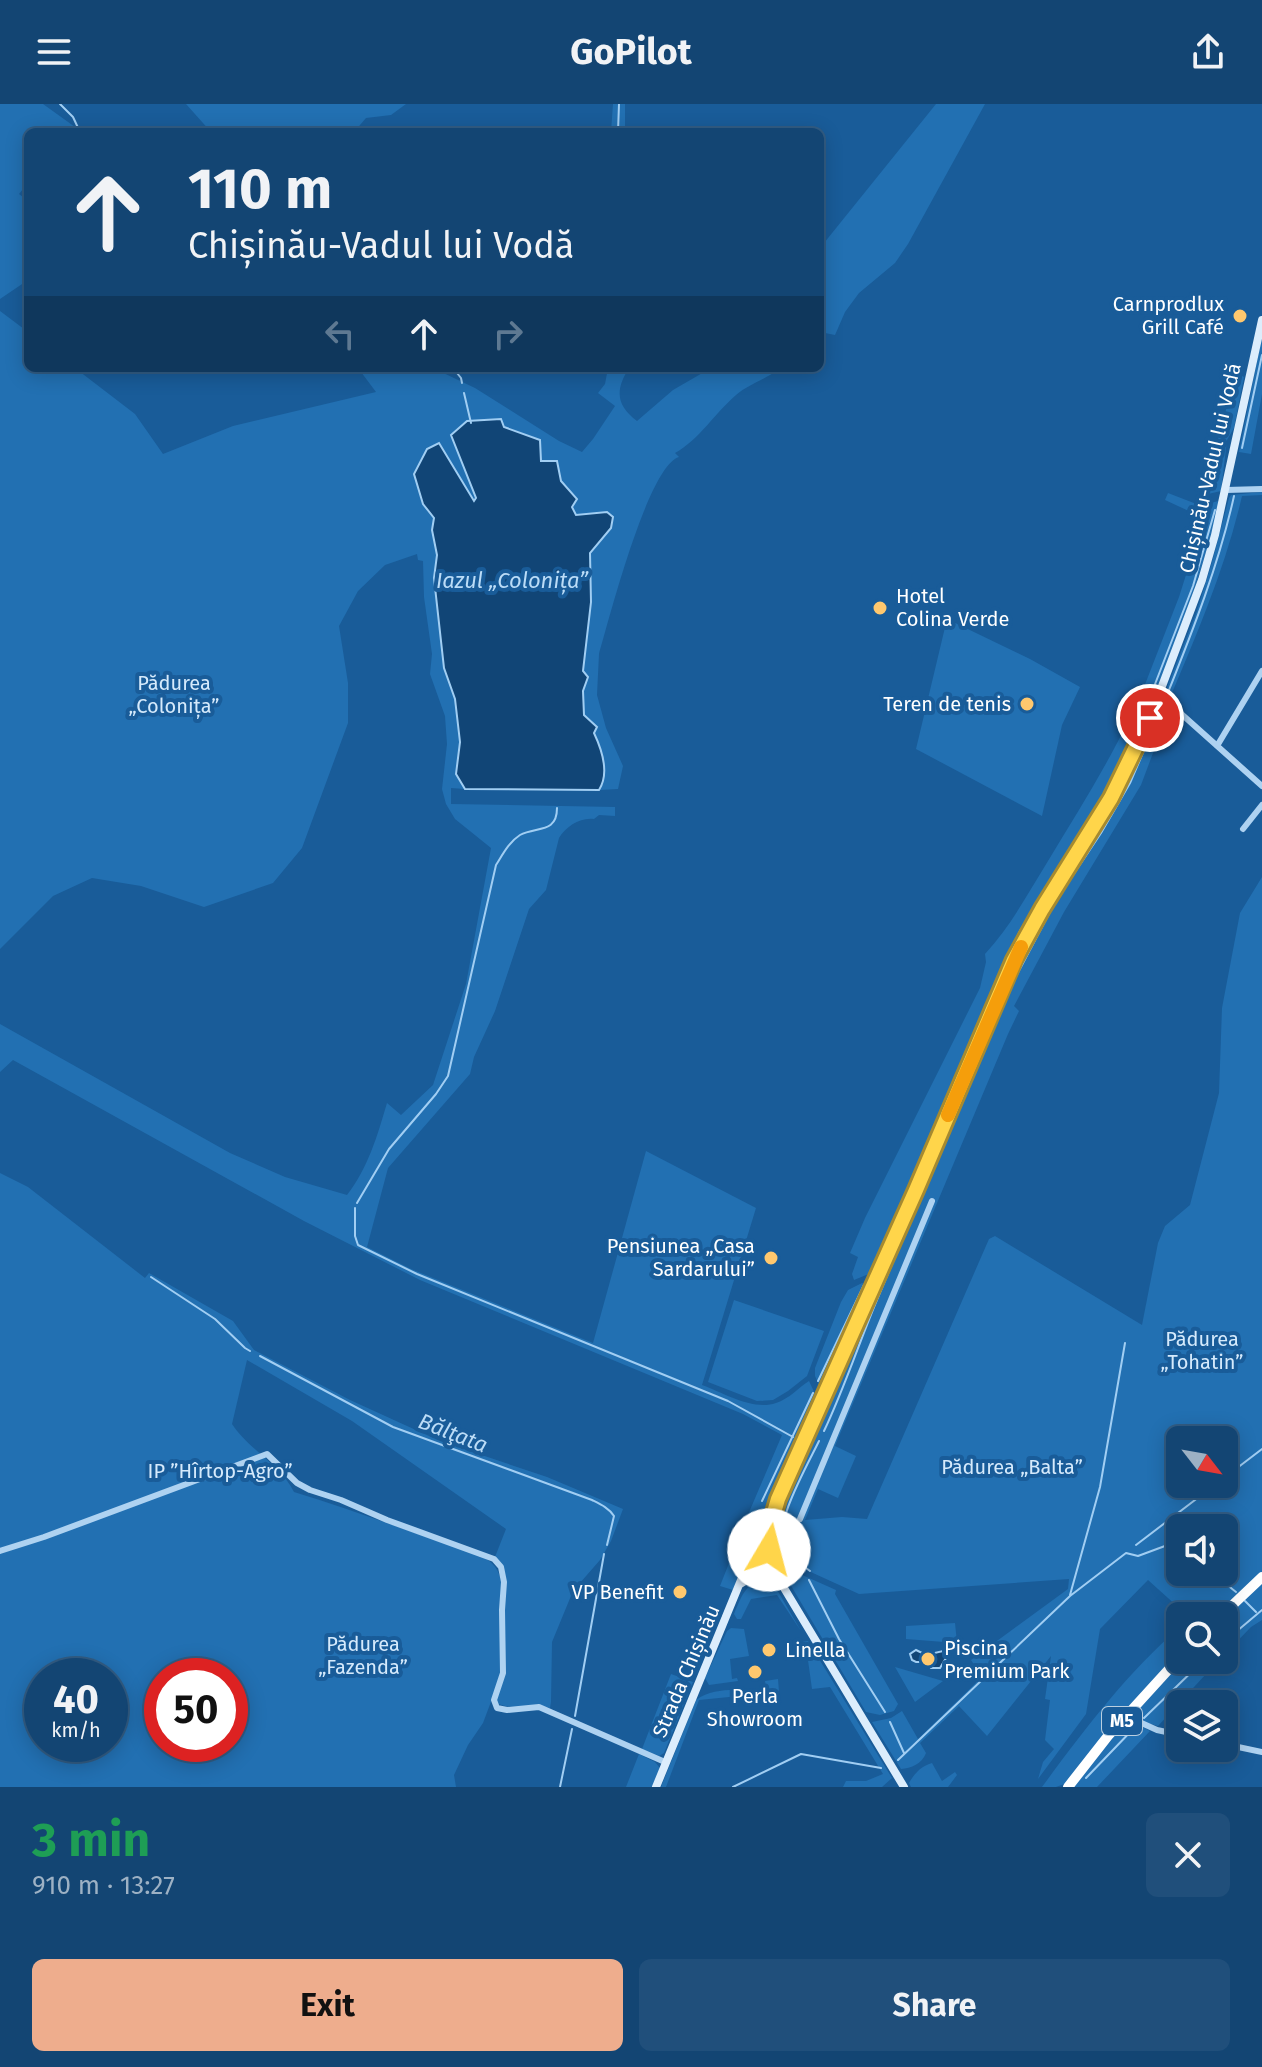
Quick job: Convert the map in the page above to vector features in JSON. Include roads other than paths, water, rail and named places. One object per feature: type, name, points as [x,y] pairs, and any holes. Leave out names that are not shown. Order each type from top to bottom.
[{"type":"highway","points":[[1236,1602],[1262,1577]]},
{"type":"highway","name":"M5","points":[[1068,1787],[1166,1672]]},
{"type":"main road","name":"Chișinău-Vadul lui Vodă","points":[[770,1526],[778,1499],[1014,960],[1111,798],[1159,694],[1202,580],[1226,490],[1262,320]]},
{"type":"main road","name":"Strada Chișinău","points":[[656,1787],[740,1584],[770,1526]]},
{"type":"main road","points":[[770,1526],[769,1550],[784,1588],[904,1787]]},
{"type":"main road","points":[[740,1584],[752,1577],[763,1576],[784,1588]]},
{"type":"street","points":[[1226,490],[1262,489]]},
{"type":"street","points":[[1217,746],[1262,671]]},
{"type":"street","points":[[1159,694],[1262,786]]},
{"type":"street","points":[[1243,829],[1262,805]]},
{"type":"street","points":[[800,1519],[932,1201]]},
{"type":"street","points":[[0,1551],[267,1454],[297,1483],[310,1490],[494,1559],[501,1567],[504,1582],[503,1673],[494,1700],[497,1708],[539,1707],[665,1762]]},
{"type":"street","points":[[1126,1716],[1166,1731]]},
{"type":"street","points":[[1238,1747],[1262,1752]]},
{"type":"water","name":"Iazul „Colonița”","points":[[501,419],[504,427],[540,440],[541,461],[557,461],[561,481],[577,499],[572,507],[576,515],[607,512],[613,517],[611,528],[590,553],[591,602],[583,671],[588,677],[583,691],[584,715],[597,727],[594,733],[604,762],[604,776],[599,790],[465,789],[456,774],[460,742],[455,699],[444,668],[434,578],[437,555],[432,530],[434,518],[423,504],[414,474],[427,449],[439,443],[474,501],[476,498],[451,435],[467,421]]},
{"type":"water","name":"Piscina Premium Park","points":[[916,1650],[926,1655],[943,1651],[946,1658],[940,1668],[931,1668],[926,1662],[912,1660],[910,1654]]},
{"type":"waterway","points":[[60,104],[73,117],[78,128]]},
{"type":"waterway","points":[[618,128],[619,104]]},
{"type":"waterway","points":[[1242,448],[1262,355]]},
{"type":"waterway","points":[[456,372],[462,383]]},
{"type":"waterway","points":[[464,393],[471,423]]},
{"type":"waterway","points":[[1167,695],[1213,572],[1234,496]]},
{"type":"waterway","points":[[1145,710],[1193,586],[1215,510]]},
{"type":"waterway","points":[[1059,896],[1130,783],[1163,706]]},
{"type":"waterway","points":[[871,1271],[1020,931],[1094,814],[1141,719]]},
{"type":"waterway","points":[[357,1203],[389,1149],[448,1076],[496,865],[506,848],[520,835],[550,826],[557,808]]},
{"type":"waterway","points":[[1012,984],[1053,906]]},
{"type":"waterway","points":[[824,1431],[890,1268],[1008,994]]},
{"type":"waterway","points":[[355,1208],[358,1245],[417,1274],[728,1401],[793,1437]]},
{"type":"waterway","name":"Bălţata","points":[[151,1277],[215,1319],[250,1351]]},
{"type":"waterway","points":[[818,1381],[864,1285]]},
{"type":"waterway","points":[[1070,1595],[1100,1487],[1125,1343]]},
{"type":"waterway","name":"Bălţata","points":[[260,1356],[393,1427],[592,1500],[614,1516],[607,1545]]},
{"type":"waterway","points":[[762,1501],[813,1393]]},
{"type":"waterway","points":[[810,1571],[784,1551],[781,1541],[792,1497],[819,1441]]},
{"type":"waterway","points":[[1238,1467],[1262,1449]]},
{"type":"waterway","points":[[1136,1545],[1198,1498]]},
{"type":"waterway","points":[[898,1760],[1070,1596],[1126,1553],[1138,1556],[1166,1546]]},
{"type":"waterway","name":"Bălţata","points":[[575,1716],[604,1554]]},
{"type":"waterway","points":[[809,1580],[839,1639],[885,1712]]},
{"type":"waterway","points":[[1228,1586],[1236,1592]]},
{"type":"waterway","points":[[1245,1601],[1256,1612]]},
{"type":"waterway","points":[[1238,1630],[1262,1610]]},
{"type":"waterway","points":[[1144,1718],[1190,1674]]},
{"type":"waterway","points":[[890,1722],[904,1753]]},
{"type":"waterway","points":[[1086,1778],[1136,1726]]},
{"type":"waterway","name":"Bălţata","points":[[560,1787],[572,1729]]},
{"type":"waterway","points":[[733,1787],[801,1754],[881,1768]]},
{"type":"place","name":"Carnprodlux Grill Café","points":[[1240,316]]},
{"type":"place","name":"Hotel Colina Verde","points":[[880,608]]},
{"type":"place","name":"Teren de tenis","points":[[1027,704]]},
{"type":"place","name":"Pensiunea „Casa Sardarului”","points":[[771,1258]]},
{"type":"place","name":"VP Benefit","points":[[680,1592]]},
{"type":"place","name":"Linella","points":[[769,1650]]},
{"type":"place","name":"Piscina Premium Park","points":[[928,1659]]},
{"type":"place","name":"Perla Showroom","points":[[755,1672]]},
{"type":"park label","name":"Pădurea „Colonița”","points":[[174,694]]},
{"type":"park label","name":"Pădurea „Tohatin”","points":[[1202,1350]]},
{"type":"park label","name":"Pădurea „Balta”","points":[[1012,1467]]},
{"type":"park label","name":"IP ”Hîrtop-Agro”","points":[[220,1471]]},
{"type":"park label","name":"Pădurea „Fazenda”","points":[[363,1656]]}]
